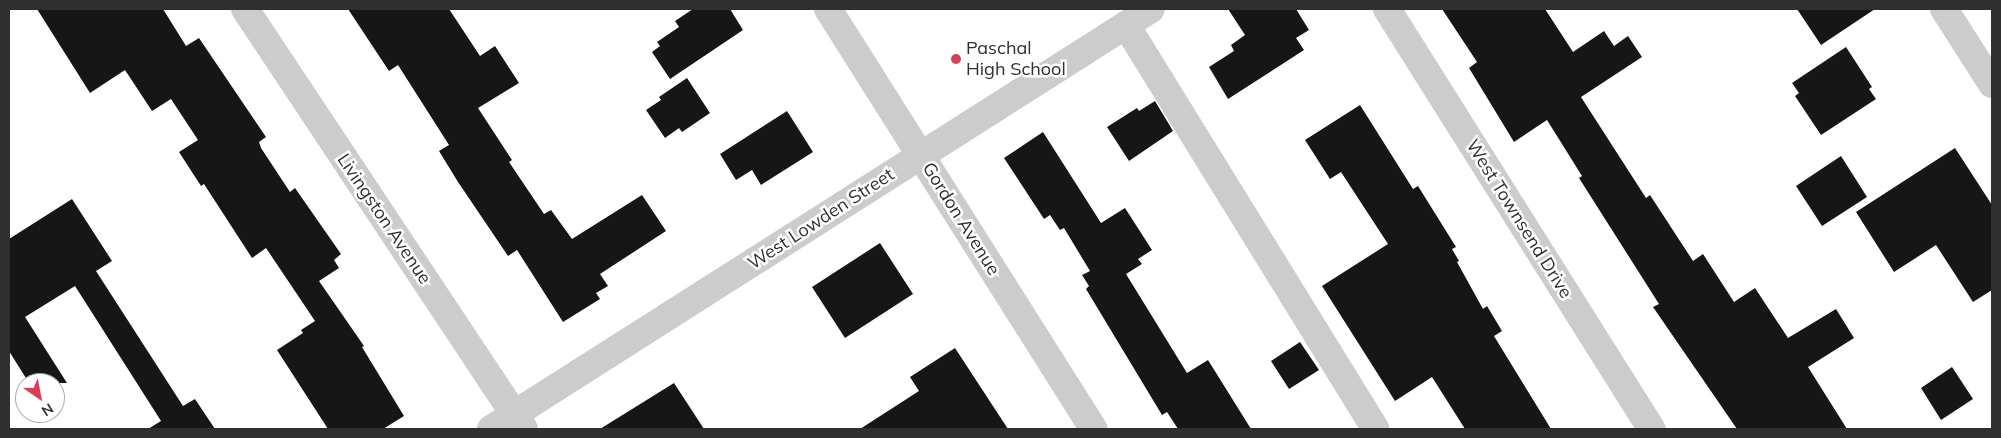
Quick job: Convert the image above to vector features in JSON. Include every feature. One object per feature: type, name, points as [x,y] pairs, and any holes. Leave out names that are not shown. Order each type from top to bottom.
[{"type":"street","name":"Livingston Avenue","points":[[245,9],[519,422]]},
{"type":"street","name":"Gordon Avenue","points":[[828,9],[1094,429]]},
{"type":"street","name":"West Lowden Street","points":[[491,429],[519,422],[921,155],[1151,9]]},
{"type":"street","name":"West Townsend Drive","points":[[1387,9],[1652,429]]},
{"type":"street","points":[[1944,9],[1992,84]]},
{"type":"street","points":[[1126,25],[1376,429]]},
{"type":"building","points":[[37,9],[163,9],[186,46],[199,38],[266,137],[259,142],[261,148],[290,192],[295,188],[341,254],[334,260],[339,268],[319,281],[364,346],[362,347],[404,416],[383,429],[328,429],[277,350],[303,333],[301,330],[315,321],[266,248],[252,258],[204,184],[201,186],[179,152],[198,140],[171,99],[152,111],[125,70],[90,93]]},
{"type":"building","points":[[348,9],[449,9],[480,56],[495,46],[519,83],[478,108],[512,160],[509,162],[544,214],[551,210],[572,239],[642,195],[666,231],[600,274],[608,286],[596,293],[600,299],[563,322],[517,250],[508,256],[458,182],[439,151],[449,145],[398,65],[389,71]]},
{"type":"building","points":[[693,9],[730,9],[743,30],[670,79],[652,52],[660,46],[657,42],[679,27],[675,21]]},
{"type":"building","points":[[1228,9],[1296,9],[1309,30],[1296,38],[1304,50],[1228,99],[1209,67],[1234,51],[1231,45],[1245,35]]},
{"type":"building","points":[[1442,9],[1545,9],[1573,52],[1604,31],[1614,46],[1628,36],[1642,57],[1581,97],[1646,198],[1650,195],[1693,261],[1703,254],[1734,302],[1755,288],[1788,338],[1836,309],[1854,338],[1808,367],[1847,429],[1737,429],[1653,307],[1659,304],[1579,178],[1582,176],[1547,120],[1514,142],[1469,68],[1477,62]]},
{"type":"building","points":[[1797,9],[1875,9],[1821,45]]},
{"type":"building","points":[[1846,47],[1872,87],[1869,89],[1876,99],[1821,135],[1795,96],[1799,93],[1792,83]]},
{"type":"building","points":[[687,78],[710,113],[682,132],[679,128],[665,138],[646,110],[661,100],[659,97]]},
{"type":"building","points":[[1155,101],[1173,131],[1129,161],[1107,127],[1137,108],[1139,111]]},
{"type":"building","points":[[1360,105],[1413,189],[1418,186],[1456,247],[1452,249],[1459,261],[1457,262],[1483,309],[1487,306],[1502,331],[1494,336],[1551,429],[1465,429],[1432,377],[1395,401],[1322,286],[1388,244],[1341,172],[1330,179],[1305,140]]},
{"type":"building","points":[[787,111],[813,152],[761,185],[752,170],[736,180],[720,154]]},
{"type":"building","points":[[1043,132],[1101,223],[1125,208],[1152,250],[1138,259],[1142,264],[1126,274],[1187,373],[1208,360],[1251,429],[1178,429],[1167,412],[1162,415],[1086,289],[1089,286],[1082,275],[1090,271],[1064,228],[1060,230],[1050,215],[1044,219],[1004,158]]},
{"type":"building","points":[[1955,148],[1992,205],[1992,290],[1973,302],[1936,245],[1894,272],[1856,212]]},
{"type":"building","points":[[1841,156],[1867,197],[1822,226],[1796,186]]},
{"type":"building","points":[[72,199],[112,261],[96,271],[183,406],[195,399],[215,429],[148,429],[161,421],[75,286],[25,317],[61,373],[23,373],[9,351],[9,239]]},
{"type":"building","points":[[880,243],[913,294],[845,338],[812,287]]},
{"type":"building","points":[[1300,342],[1319,370],[1289,389],[1271,361]]},
{"type":"building","points":[[955,348],[1008,429],[860,429],[919,391],[910,377]]},
{"type":"building","points":[[1952,367],[1973,399],[1941,420],[1921,388]]},
{"type":"building","points":[[674,383],[704,429],[600,429]]},
{"type":"place","name":"Paschal High School","points":[[956,59]]}]
